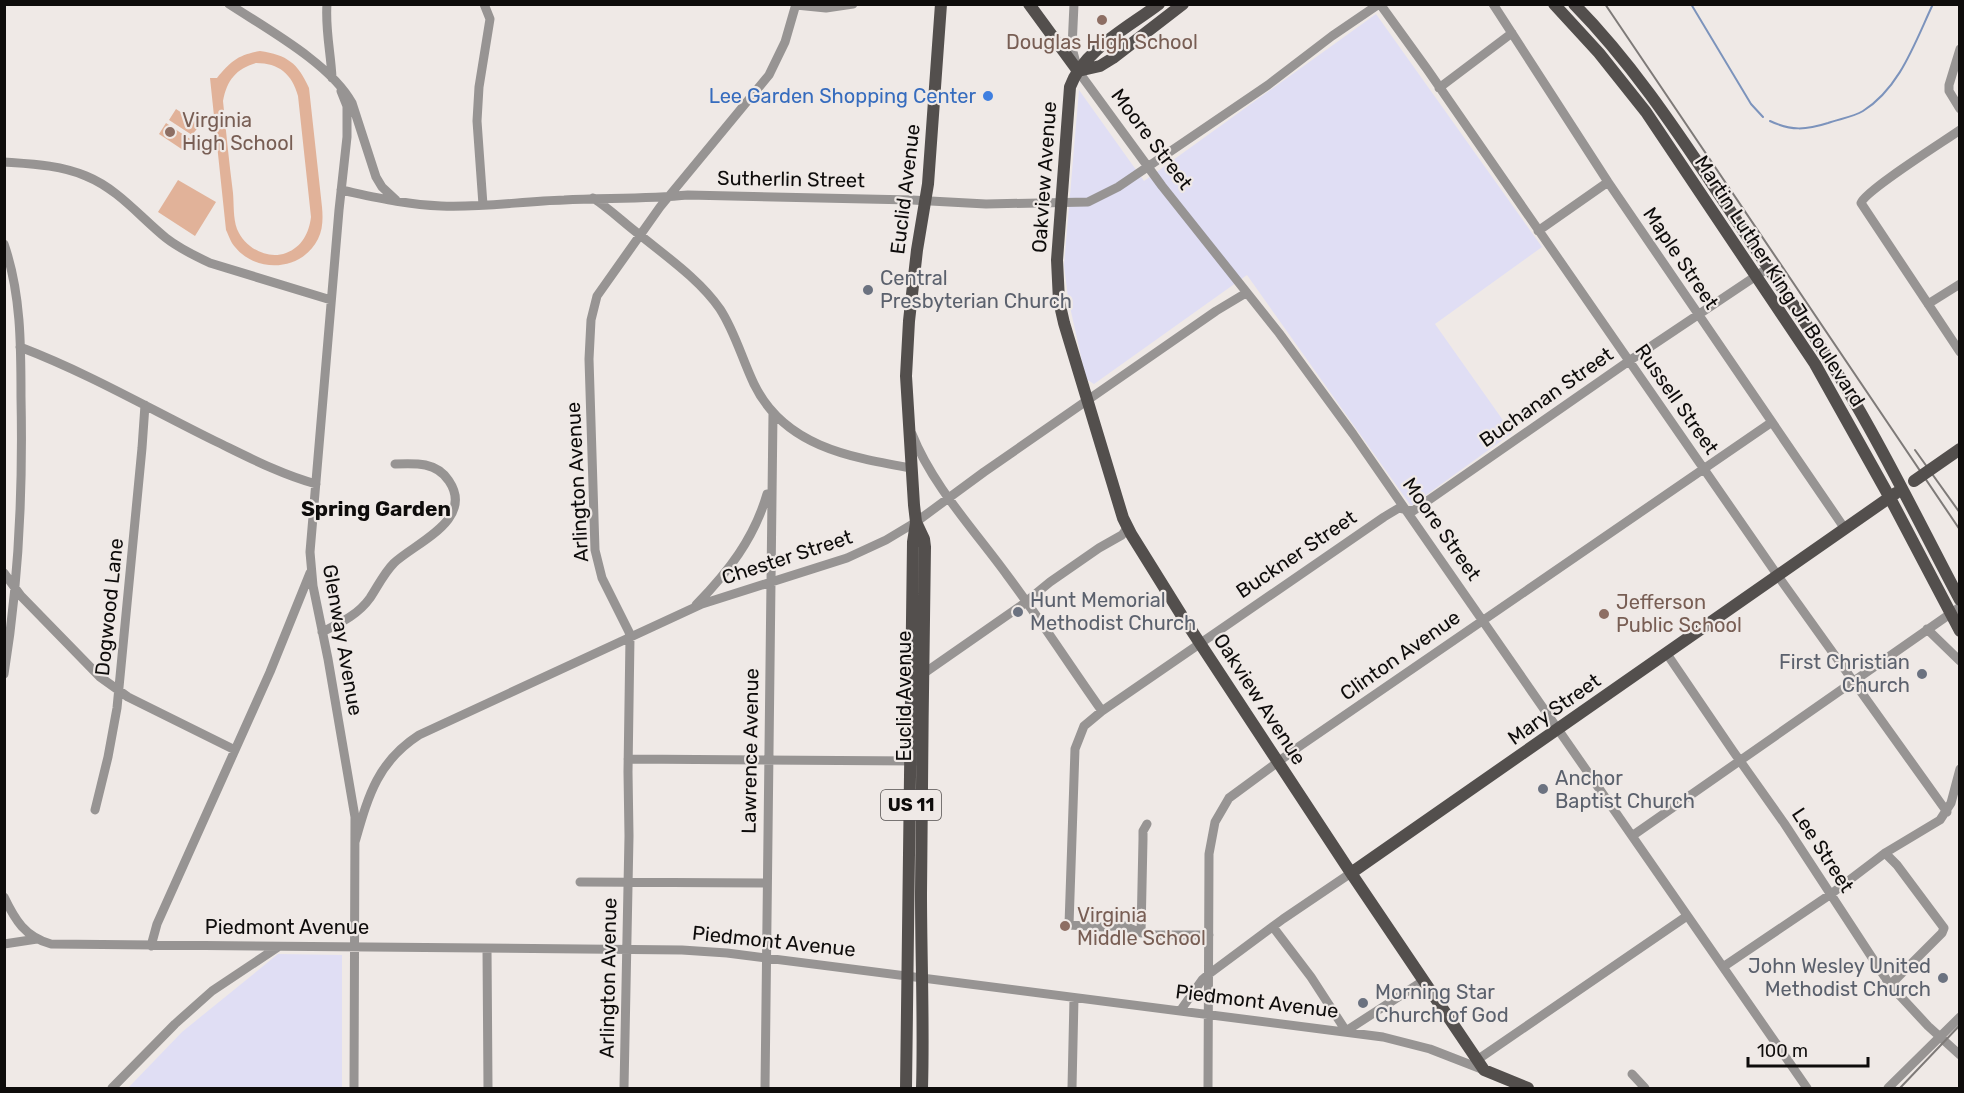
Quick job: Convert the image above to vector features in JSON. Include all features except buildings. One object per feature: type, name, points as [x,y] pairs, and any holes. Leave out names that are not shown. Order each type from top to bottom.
[{"type":"main road","name":"Euclid Avenue","points":[[917,761],[912,681],[925,547],[916,522],[906,376],[909,315],[926,202],[941,4]]},
{"type":"main road","name":"Moore Street","points":[[1029,4],[1078,71]]},
{"type":"main road","points":[[1078,71],[1092,54],[1159,4]]},
{"type":"main road","points":[[1078,71],[1100,66],[1113,58],[1183,4]]},
{"type":"main road","name":"Martin Luther King Jr Boulevard","points":[[1554,4],[1599,53],[1646,112],[1815,364],[1955,610],[1959,631]]},
{"type":"main road","name":"Martin Luther King Jr Boulevard","points":[[1574,4],[1618,51],[1636,75],[1825,353],[1858,409],[1959,600]]},
{"type":"main road","name":"Oakview Avenue","points":[[1078,71],[1070,87],[1060,203],[1057,260],[1059,301],[1087,401],[1127,528],[1278,762],[1480,1065]]},
{"type":"main road","name":"Mary Street","points":[[1351,873],[1959,449]]},
{"type":"main road","name":"Euclid Avenue","points":[[906,1089],[917,761],[924,673],[918,602]]},
{"type":"main road","name":"Euclid Avenue","points":[[916,834],[921,959],[924,978],[922,1089]]},
{"type":"main road","name":"Piedmont Avenue","points":[[1480,1065],[1528,1089]]},
{"type":"street","points":[[229,4],[317,63],[332,78],[352,103],[376,177],[382,187],[398,201]]},
{"type":"street","points":[[327,4],[332,78]]},
{"type":"street","points":[[483,205],[477,121],[490,19],[484,4]]},
{"type":"street","points":[[796,5],[826,9],[853,4]]},
{"type":"street","points":[[1074,4],[1072,48],[1078,71]]},
{"type":"street","name":"Sutherlin Street","points":[[398,201],[444,206],[688,195],[986,204],[1088,202],[1097,199],[1147,167],[1268,85],[1332,36],[1379,4]]},
{"type":"street","name":"Russell Street","points":[[1379,4],[1778,576],[1947,812]]},
{"type":"street","name":"Maple Street","points":[[1493,4],[1608,182],[1845,529]]},
{"type":"street","name":"Arlington Avenue","points":[[624,1089],[630,637],[602,578],[595,550],[589,359],[591,320],[597,296],[640,235],[769,75],[785,42],[796,5]]},
{"type":"street","points":[[1439,88],[1512,33]]},
{"type":"street","points":[[1959,49],[1949,91],[1959,109]]},
{"type":"street","name":"Moore Street","points":[[1078,71],[1147,167],[1286,342],[1353,434],[1807,1089]]},
{"type":"street","name":"Glenway Avenue","points":[[341,90],[348,117],[310,542],[311,572],[354,809],[354,1089]]},
{"type":"street","points":[[1959,130],[1875,189],[1862,199],[1861,203],[1959,352]]},
{"type":"street","points":[[4,162],[43,165],[87,176],[111,190],[166,238],[195,256],[260,279],[331,300]]},
{"type":"street","points":[[1538,231],[1608,182]]},
{"type":"street","points":[[341,190],[398,201]]},
{"type":"street","points":[[593,198],[697,283],[720,309],[754,384],[772,413],[792,431],[834,450],[911,468]]},
{"type":"street","points":[[4,244],[17,295],[20,347],[21,494],[15,588],[4,674]]},
{"type":"street","name":"Buchanan Street","points":[[1404,509],[1413,511],[1768,268]]},
{"type":"street","points":[[1928,304],[1959,284]]},
{"type":"street","name":"Chester Street","points":[[355,842],[363,813],[383,768],[403,745],[429,730],[692,608],[847,558],[916,522],[1216,311],[1246,293]]},
{"type":"street","points":[[20,347],[145,405],[288,476],[315,484]]},
{"type":"street","name":"Dogwood Lane","points":[[95,810],[108,757],[118,691],[145,405]]},
{"type":"street","name":"Lawrence Avenue","points":[[765,1089],[772,413]]},
{"type":"street","name":"Clinton Avenue","points":[[1208,1089],[1209,854],[1215,822],[1229,798],[1772,422]]},
{"type":"street","points":[[908,425],[925,462],[1102,711]]},
{"type":"street","points":[[322,632],[355,614],[370,598],[393,564],[436,532],[453,511],[455,503],[453,488],[442,472],[427,465],[395,464]]},
{"type":"street","points":[[692,608],[723,578],[743,547],[764,504],[770,479]]},
{"type":"street","name":"Buckner Street","points":[[1141,933],[1122,925],[1072,926],[1069,922],[1075,749],[1084,726],[1102,711],[1383,517],[1397,509],[1404,509]]},
{"type":"street","points":[[912,681],[1026,602],[1050,582],[1122,535],[1127,528]]},
{"type":"street","points":[[151,946],[158,924],[270,672],[311,572]]},
{"type":"street","points":[[4,573],[15,588],[85,663],[118,691],[235,750]]},
{"type":"street","points":[[1632,836],[1955,610]]},
{"type":"street","points":[[1927,629],[1959,661]]},
{"type":"street","name":"Lee Street","points":[[1667,654],[1784,823],[1890,985],[1959,1055]]},
{"type":"street","points":[[628,759],[917,761]]},
{"type":"street","points":[[1723,967],[1831,894],[1885,853],[1940,819],[1947,812],[1959,769]]},
{"type":"street","points":[[1147,824],[1143,831],[1141,933],[1209,935]]},
{"type":"street","points":[[1885,853],[1898,865],[1944,928],[1942,933],[1890,985]]},
{"type":"street","name":"Mary Street","points":[[1180,1011],[1202,980],[1209,974],[1351,873]]},
{"type":"street","points":[[580,882],[767,883]]},
{"type":"street","points":[[4,897],[21,928],[37,939]]},
{"type":"street","points":[[1480,1065],[1687,916]]},
{"type":"street","points":[[1273,927],[1317,987],[1346,1032],[1423,981]]},
{"type":"street","name":"Piedmont Avenue","points":[[4,944],[37,939],[51,944],[151,946],[712,951],[1346,1032],[1410,1042],[1480,1065]]},
{"type":"street","points":[[112,1089],[175,1024],[212,991],[278,947]]},
{"type":"street","points":[[487,949],[488,1089]]},
{"type":"street","points":[[1072,1089],[1074,998]]},
{"type":"street","points":[[1888,1089],[1959,1017]]},
{"type":"street","points":[[1632,1074],[1645,1089]]},
{"type":"shaded area","points":[[1376,14],[1542,247],[1435,324],[1512,433],[1411,506],[1247,275],[1094,384],[1086,379],[1068,298],[1064,265],[1079,90],[1144,181]]},
{"type":"shaded area","points":[[260,51],[278,55],[296,66],[309,88],[322,207],[322,227],[311,250],[291,263],[279,265],[255,262],[244,256],[234,245],[226,230],[210,78],[217,78],[235,60]],"holes":[[[256,63],[283,71],[292,82],[298,96],[311,217],[306,234],[300,243],[292,250],[279,255],[257,251],[245,242],[237,229],[223,101],[230,81],[238,72]]]},
{"type":"shaded area","points":[[176,109],[200,125],[192,135],[169,120]]},
{"type":"shaded area","points":[[166,123],[190,139],[183,150],[159,134]]},
{"type":"shaded area","points":[[178,180],[216,202],[195,236],[158,212]]},
{"type":"shaded area","points":[[278,954],[342,955],[342,1088],[128,1088],[182,1032]]},
{"type":"waterway","points":[[1691,4],[1751,104],[1763,117]]},
{"type":"waterway","points":[[1770,121],[1785,127],[1806,128],[1846,118],[1863,111],[1876,101],[1897,77],[1933,4]]},
{"type":"railway","points":[[1605,4],[1960,530]]},
{"type":"railway","points":[[1915,450],[1960,513]]},
{"type":"railway","points":[[1900,1088],[1960,1025]]},
{"type":"place","name":"Douglas High School","points":[[1102,20]]},
{"type":"place","name":"Lee Garden Shopping Center","points":[[988,96]]},
{"type":"place","name":"Virginia High School","points":[[170,132]]},
{"type":"place","name":"Central Presbyterian Church","points":[[868,290]]},
{"type":"place","name":"Hunt Memorial Methodist Church","points":[[1018,612]]},
{"type":"place","name":"Jefferson Public School","points":[[1604,614]]},
{"type":"place","name":"First Christian Church","points":[[1922,674]]},
{"type":"place","name":"Anchor Baptist Church","points":[[1543,789]]},
{"type":"place","name":"Virginia Middle School","points":[[1065,926]]},
{"type":"place","name":"John Wesley United Methodist Church","points":[[1943,978]]},
{"type":"place","name":"Morning Star Church of God","points":[[1363,1003]]},
{"type":"district","name":"Spring Garden","points":[[376,509]]}]
